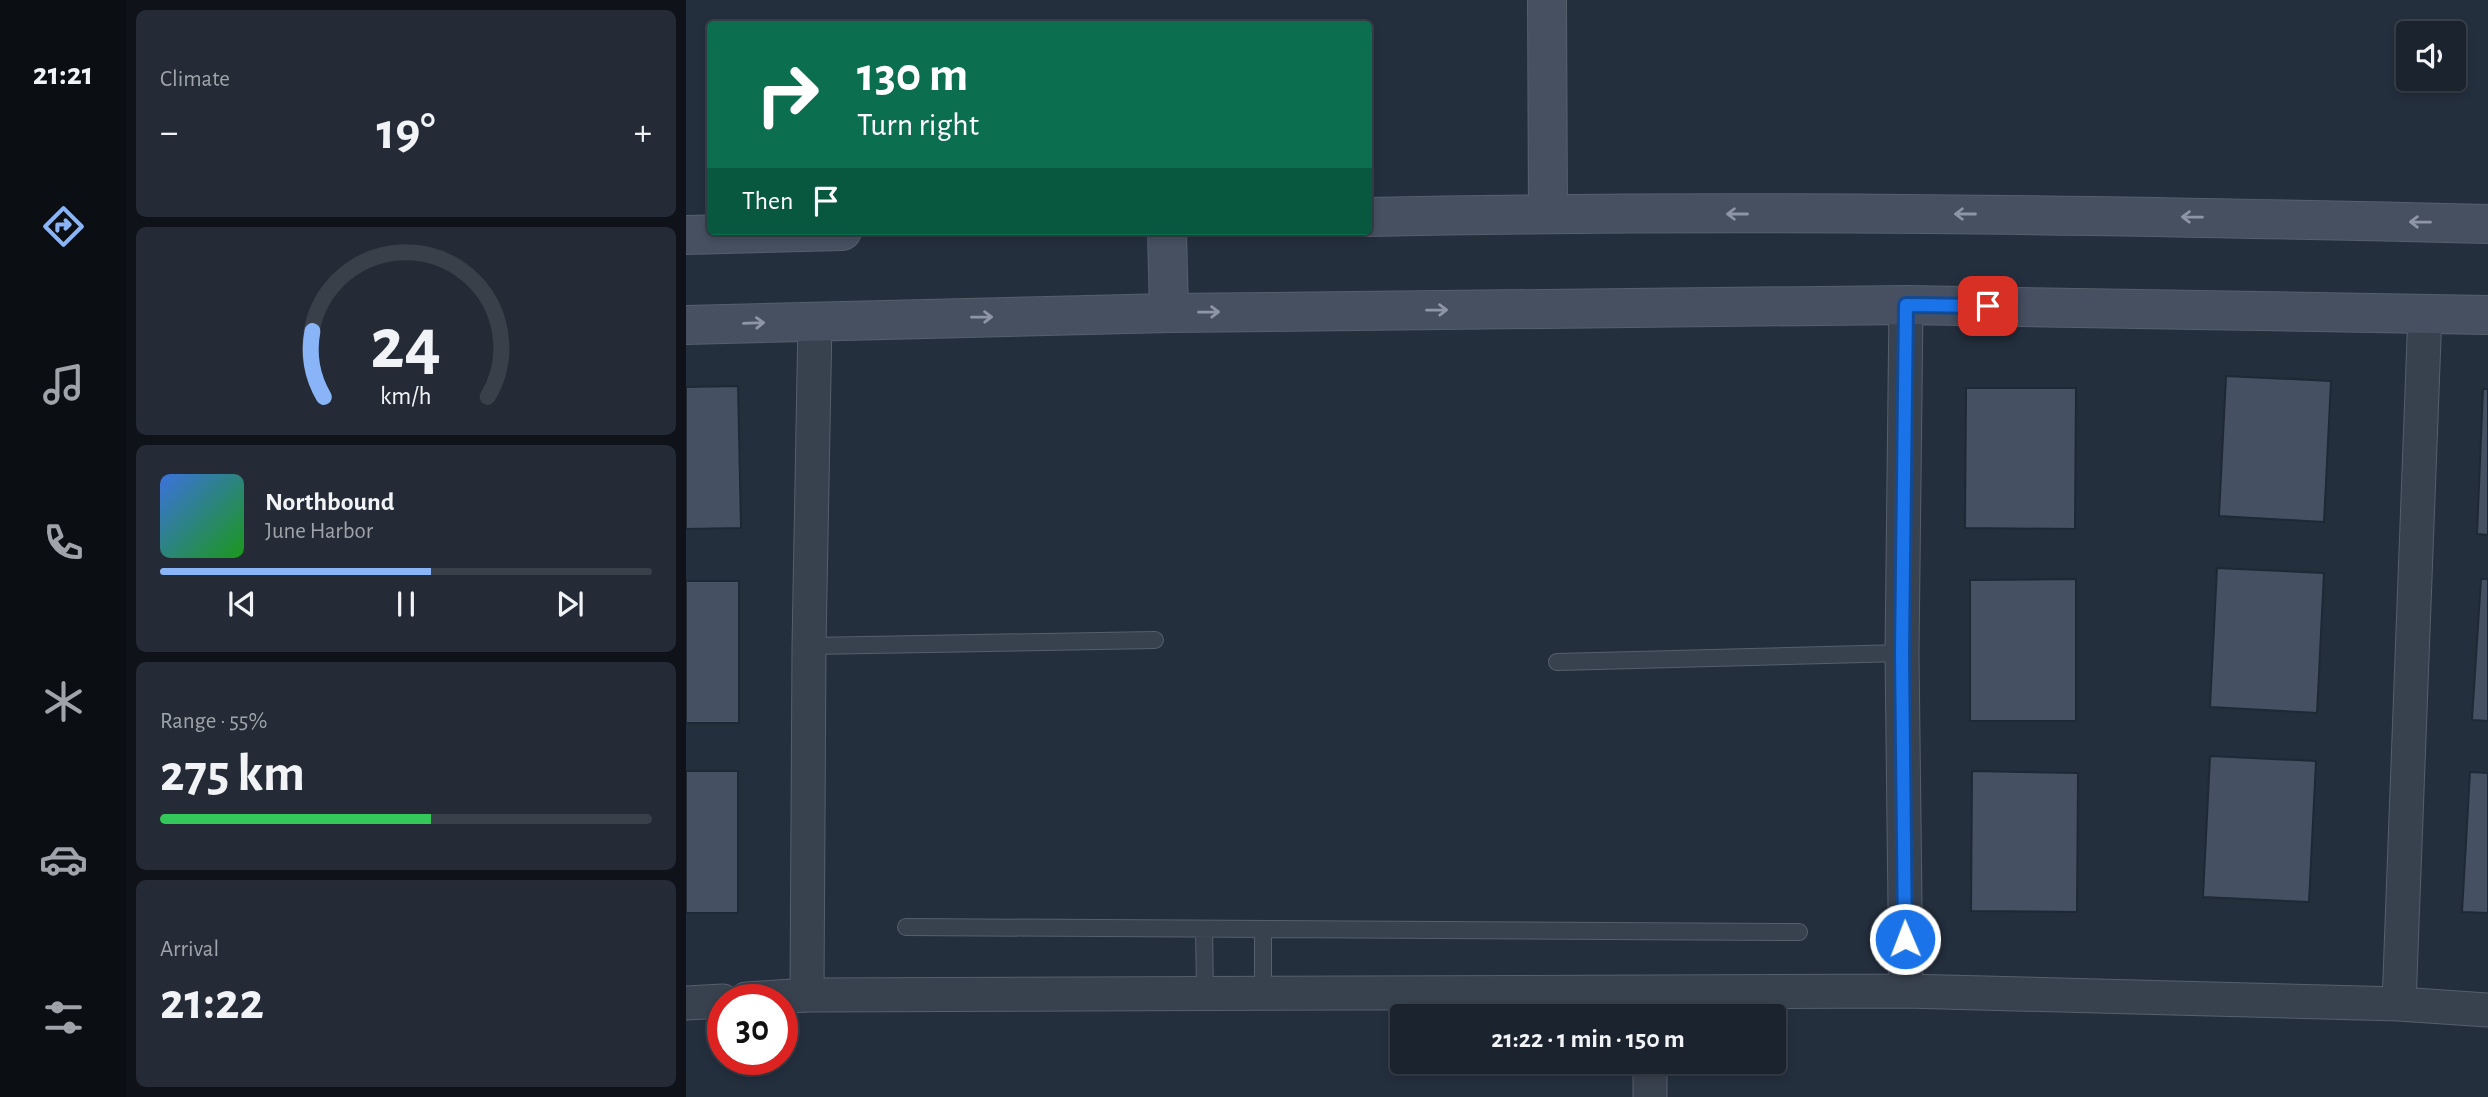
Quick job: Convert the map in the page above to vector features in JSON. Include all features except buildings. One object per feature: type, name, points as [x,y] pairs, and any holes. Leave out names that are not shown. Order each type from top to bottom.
[{"type":"street","points":[[1547,0],[1548,213]]},
{"type":"street","points":[[1372,217],[1548,213],[2078,214],[2488,224]]},
{"type":"street","points":[[686,236],[717,235]]},
{"type":"street","points":[[1167,235],[1169,313]]},
{"type":"street","points":[[1906,305],[1902,653],[1906,991]]},
{"type":"street","points":[[686,325],[1169,313],[1906,305],[2488,315]]},
{"type":"street","points":[[2399,1004],[2424,312]]},
{"type":"street","points":[[807,995],[808,646],[815,321]]},
{"type":"street","points":[[798,996],[1263,993],[1649,1004],[1906,991],[2399,1004],[2488,1010]]},
{"type":"street","points":[[686,1003],[707,1002]]},
{"type":"street","points":[[1650,1074],[1650,1097]]},
{"type":"lane","points":[[808,646],[1155,640]]},
{"type":"lane","points":[[1557,662],[1902,653]]},
{"type":"lane","points":[[906,928],[1799,932]]},
{"type":"lane","points":[[1204,929],[1205,993]]},
{"type":"lane","points":[[1263,929],[1263,993]]},
{"type":"route","points":[[1905,939],[1902,653],[1906,305],[1988,306]]}]
